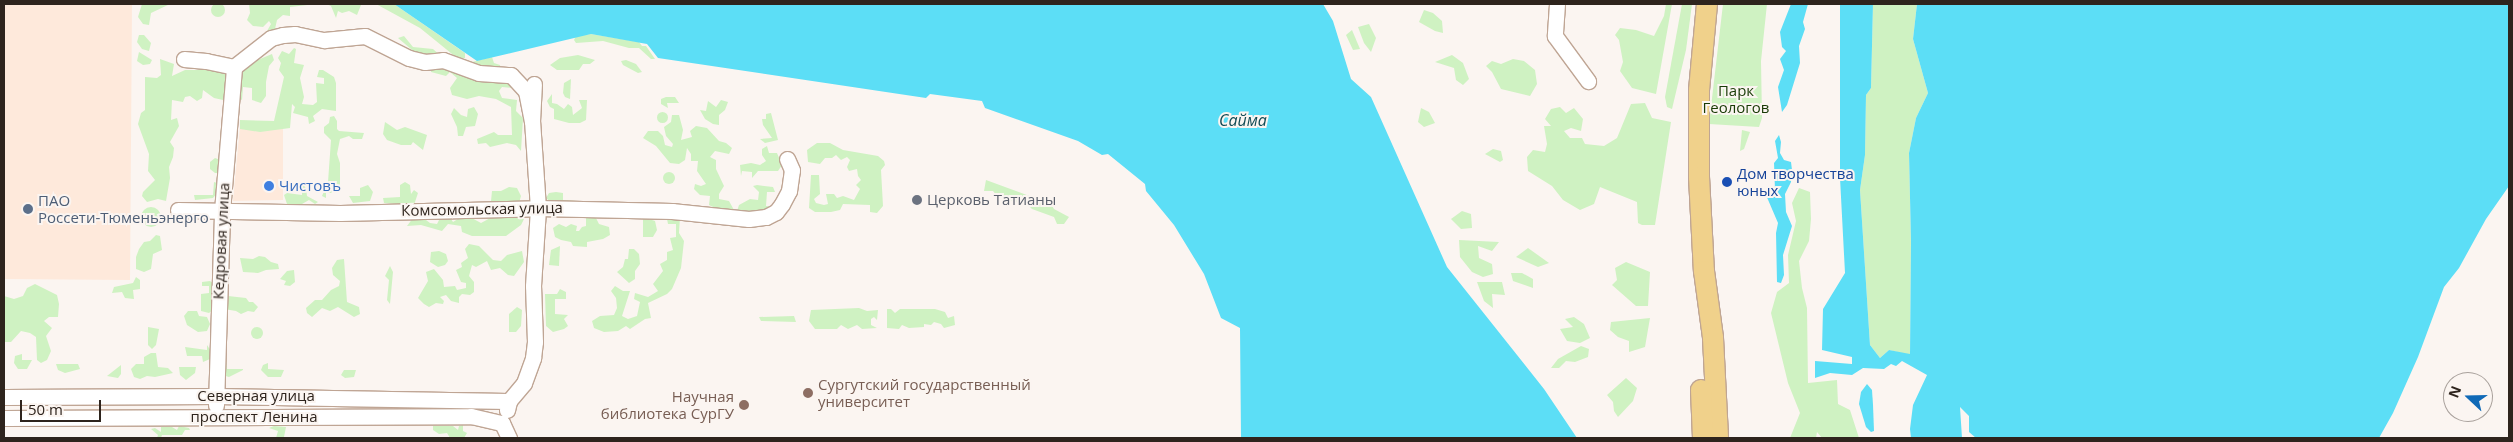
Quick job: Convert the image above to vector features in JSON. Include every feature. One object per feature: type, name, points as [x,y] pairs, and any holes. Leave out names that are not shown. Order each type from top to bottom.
[{"type":"main road","points":[[1707,4],[1699,90],[1699,177],[1704,270],[1713,338],[1718,438]]},
{"type":"main road","points":[[1703,438],[1700,309],[1704,270]]},
{"type":"street","points":[[1557,4],[1555,36],[1588,81]]},
{"type":"street","points":[[184,59],[206,61],[234,67],[271,38],[282,34],[295,34],[324,40],[366,36],[409,58],[425,62],[443,60],[479,73],[511,75],[526,91],[532,121]]},
{"type":"street","name":"Кедровая улица","points":[[216,416],[222,211],[234,67]]},
{"type":"street","points":[[509,438],[502,423],[509,401],[524,383],[533,358],[533,286],[538,208],[532,121],[534,84]]},
{"type":"street","name":"Комсомольская улица","points":[[178,210],[340,213],[538,208],[672,211],[749,219],[766,217],[776,212],[782,204],[789,191],[792,170],[787,159]]},
{"type":"street","name":"Северная улица","points":[[4,397],[216,396],[509,401]]},
{"type":"street","name":"проспект Ленина","points":[[4,418],[470,416],[502,423]]},
{"type":"shaded area","points":[[4,4],[132,4],[130,280],[4,279]]},
{"type":"shaded area","points":[[240,126],[283,127],[283,200],[233,201]]},
{"type":"green space","points":[[218,3],[223,5],[225,10],[223,15],[218,17],[213,15],[211,10],[213,5]]},
{"type":"green space","points":[[142,4],[170,4],[151,13],[149,25],[143,24],[138,17]]},
{"type":"green space","points":[[249,4],[316,4],[290,7],[290,16],[283,15],[277,20],[275,29],[270,34],[267,31],[271,24],[269,21],[263,27],[253,26],[247,20],[250,13]]},
{"type":"green space","points":[[326,4],[361,5],[357,15],[349,11],[342,13],[338,11],[336,18],[331,6]]},
{"type":"green space","points":[[376,4],[394,4],[465,53],[465,58],[457,58],[420,28]]},
{"type":"green space","points":[[1666,4],[1672,4],[1656,94],[1632,88],[1620,71],[1623,62],[1619,40],[1615,35],[1620,28],[1636,30],[1654,36],[1664,16]]},
{"type":"green space","points":[[1682,4],[1692,4],[1686,50],[1672,109],[1667,107],[1665,97]]},
{"type":"green space","name":"Парк Геологов","points":[[1723,4],[1767,4],[1761,61],[1762,118],[1759,127],[1709,124]]},
{"type":"green space","points":[[1873,4],[1917,4],[1913,39],[1928,93],[1916,118],[1909,153],[1911,242],[1910,355],[1889,350],[1880,358],[1870,345],[1860,190],[1865,155],[1866,95],[1871,88]]},
{"type":"green space","points":[[1424,10],[1433,13],[1442,21],[1443,33],[1435,31],[1419,22]]},
{"type":"green space","points":[[1369,24],[1376,38],[1371,52],[1364,43],[1358,27]]},
{"type":"green space","points":[[1352,30],[1360,49],[1353,50],[1346,35]]},
{"type":"green space","points":[[591,34],[639,42],[642,46],[646,46],[655,59],[651,59],[639,48],[629,48],[603,41],[576,43],[574,40],[576,36]]},
{"type":"green space","points":[[139,35],[144,35],[151,43],[149,51],[142,49],[137,42]]},
{"type":"green space","points":[[404,36],[413,47],[433,49],[442,57],[418,55],[398,38]]},
{"type":"green space","points":[[294,48],[296,49],[294,63],[304,65],[300,78],[304,97],[302,104],[313,105],[317,102],[316,83],[324,84],[324,78],[317,77],[319,70],[323,70],[334,77],[336,83],[336,111],[322,109],[313,116],[315,121],[309,124],[308,117],[293,113],[295,107],[292,104],[290,128],[260,132],[240,129],[240,120],[274,121],[284,77],[279,70],[281,63],[278,58],[282,51],[289,54]]},
{"type":"green space","points":[[139,52],[152,60],[150,64],[143,65],[137,61]]},
{"type":"green space","points":[[272,54],[274,60],[269,66],[266,96],[261,103],[252,100],[252,88],[243,87],[242,100],[240,99],[241,67]]},
{"type":"green space","points":[[578,55],[595,60],[590,64],[583,64],[579,70],[557,70],[550,65],[560,58]]},
{"type":"green space","points":[[1452,55],[1463,63],[1469,79],[1463,85],[1456,80],[1454,68],[1435,62]]},
{"type":"green space","points":[[492,57],[494,63],[500,65],[501,70],[476,65],[472,62]]},
{"type":"green space","points":[[160,59],[174,64],[172,76],[185,70],[197,70],[206,66],[225,71],[229,80],[223,100],[214,98],[203,90],[202,98],[197,101],[190,96],[185,97],[183,102],[172,100],[171,120],[177,118],[179,126],[170,142],[174,148],[169,167],[170,178],[166,201],[158,199],[147,202],[142,196],[143,192],[155,180],[148,171],[149,154],[138,124],[141,113],[145,110],[145,77],[157,78],[161,75]]},
{"type":"green space","points":[[1513,59],[1524,61],[1535,70],[1537,84],[1530,96],[1501,89],[1492,72],[1486,66],[1492,61],[1501,64]]},
{"type":"green space","points":[[626,60],[636,64],[642,72],[638,73],[623,65],[621,61]]},
{"type":"green space","points":[[440,64],[491,82],[509,81],[512,88],[502,87],[499,91],[502,98],[517,100],[516,111],[523,118],[521,151],[516,145],[507,143],[490,147],[486,143],[478,144],[477,139],[494,132],[498,135],[512,135],[511,107],[496,99],[479,96],[467,99],[452,95],[450,88],[457,78],[450,72],[446,76],[431,72],[431,67]]},
{"type":"green space","points":[[571,79],[570,99],[565,97],[563,93],[564,83]]},
{"type":"green space","points":[[552,94],[552,103],[564,109],[568,104],[572,107],[573,115],[582,108],[579,100],[587,100],[586,120],[580,123],[569,123],[554,119],[554,109],[550,107],[547,101]]},
{"type":"green space","points":[[675,97],[679,103],[667,103],[668,108],[661,104],[661,99]]},
{"type":"green space","points":[[721,100],[728,102],[725,110],[719,115],[719,125],[713,124],[705,119],[700,110],[706,111],[708,101],[716,107]]},
{"type":"green space","points":[[1645,103],[1652,118],[1671,122],[1655,225],[1642,225],[1638,223],[1637,202],[1600,187],[1594,204],[1580,210],[1563,200],[1552,186],[1528,171],[1527,157],[1533,150],[1545,152],[1547,144],[1544,126],[1551,126],[1545,119],[1551,109],[1560,107],[1566,113],[1574,108],[1583,119],[1581,131],[1571,128],[1564,131],[1570,138],[1582,138],[1585,144],[1604,146],[1617,138],[1631,104]]},
{"type":"green space","points":[[474,107],[478,114],[475,126],[466,127],[463,136],[458,136],[457,127],[451,114],[454,108],[461,115],[467,117],[468,109]]},
{"type":"green space","points":[[1421,108],[1429,112],[1435,123],[1424,127],[1418,122]]},
{"type":"green space","points":[[662,111],[668,117],[662,123],[656,117]]},
{"type":"green space","points":[[771,113],[778,140],[765,143],[760,139],[772,138],[763,125],[762,119],[766,119],[766,114]]},
{"type":"green space","points":[[672,115],[679,115],[683,130],[681,140],[692,137],[690,131],[696,126],[707,128],[719,141],[726,143],[732,148],[729,154],[715,151],[710,157],[716,160],[716,169],[724,186],[719,194],[719,199],[729,201],[734,210],[729,211],[709,205],[710,196],[700,195],[694,189],[695,184],[701,186],[706,184],[697,171],[698,161],[691,161],[691,154],[687,148],[685,160],[679,164],[670,163],[656,146],[643,138],[648,131],[658,131],[663,136],[665,145],[672,147],[673,144],[666,136],[664,127],[671,122]]},
{"type":"green space","points":[[334,116],[339,131],[364,133],[362,139],[353,139],[349,136],[340,139],[337,154],[340,163],[340,190],[334,188],[332,193],[326,193],[326,198],[322,196],[328,182],[331,140],[324,133],[324,127],[329,123],[330,117]]},
{"type":"green space","points":[[385,122],[397,130],[405,127],[427,135],[423,150],[413,142],[411,145],[401,145],[387,140],[383,134]]},
{"type":"green space","points":[[1742,130],[1750,132],[1744,149],[1740,151]]},
{"type":"green space","points":[[817,143],[830,143],[843,150],[878,156],[884,161],[885,165],[881,170],[883,206],[877,213],[870,212],[870,205],[843,204],[840,210],[831,212],[815,212],[809,208],[811,175],[819,175],[820,194],[814,199],[816,203],[828,204],[826,194],[834,194],[837,198],[843,196],[854,200],[860,189],[856,185],[861,180],[857,169],[849,171],[847,167],[850,160],[847,157],[841,160],[836,155],[832,158],[825,158],[820,164],[808,162],[807,150]]},
{"type":"green space","points":[[767,146],[769,153],[777,153],[782,165],[778,171],[758,171],[752,178],[752,172],[742,171],[741,176],[740,165],[751,163],[760,165],[766,161],[762,155],[762,149]]},
{"type":"green space","points":[[1493,149],[1501,151],[1503,160],[1500,162],[1485,154]]},
{"type":"green space","points":[[215,158],[223,161],[221,173],[215,173],[210,169],[210,162]]},
{"type":"green space","points":[[669,172],[675,178],[669,184],[663,178]]},
{"type":"green space","points":[[986,180],[1051,204],[1054,209],[1069,217],[1064,224],[1057,224],[1054,217],[1032,209],[1027,204],[1011,201],[1008,197],[998,197],[993,191],[984,191]]},
{"type":"green space","points":[[214,182],[217,183],[219,191],[213,198],[195,200],[194,195],[213,195]]},
{"type":"green space","points":[[405,182],[410,185],[411,194],[414,190],[418,193],[414,205],[384,203],[383,198],[400,197],[400,185]]},
{"type":"green space","points":[[302,183],[306,188],[307,196],[318,202],[315,204],[309,200],[302,204],[287,204],[284,195],[287,193],[302,195]]},
{"type":"green space","points":[[368,185],[373,192],[370,201],[353,203],[349,196],[360,196],[360,188]]},
{"type":"green space","points":[[753,186],[773,187],[775,192],[767,192],[766,206],[777,207],[763,214],[737,211],[739,205],[750,199],[758,200],[759,192]]},
{"type":"green space","points":[[509,187],[517,188],[521,196],[519,203],[506,204],[491,201],[492,191],[501,191]]},
{"type":"green space","points":[[1799,188],[1810,192],[1811,219],[1809,241],[1799,261],[1802,288],[1807,308],[1808,383],[1837,380],[1838,404],[1850,410],[1859,438],[1822,438],[1817,432],[1816,438],[1790,438],[1800,413],[1788,383],[1771,313],[1777,292],[1789,283],[1788,255],[1796,221],[1792,203]]},
{"type":"green space","points":[[549,193],[563,193],[563,200],[577,201],[573,204],[553,204],[546,198]]},
{"type":"green space","points":[[147,207],[155,207],[161,213],[161,221],[155,227],[147,227],[141,221],[141,213]]},
{"type":"green space","points":[[1462,211],[1471,214],[1472,228],[1461,229],[1451,219]]},
{"type":"green space","points":[[515,214],[524,219],[521,225],[506,236],[472,236],[462,232],[461,226],[448,224],[442,231],[421,225],[407,226],[413,218],[422,217],[430,223],[437,224],[440,218],[449,216],[453,222],[461,217],[468,216],[481,223],[494,216]]},
{"type":"green space","points":[[673,215],[680,217],[679,233],[684,241],[681,268],[672,289],[667,294],[648,303],[651,318],[645,319],[630,329],[626,326],[618,331],[604,332],[594,328],[592,321],[600,316],[614,315],[617,308],[616,298],[611,291],[615,286],[623,291],[630,291],[622,316],[628,319],[637,316],[640,302],[634,299],[635,293],[648,297],[658,291],[653,284],[663,271],[660,264],[667,260],[667,252],[673,250],[670,238],[676,237],[676,224],[668,224],[667,219]]},
{"type":"green space","points":[[586,217],[596,218],[599,224],[609,227],[610,235],[603,239],[587,242],[587,247],[573,246],[571,242],[555,237],[553,228],[559,224],[566,227],[571,224],[577,226],[576,231],[579,231],[582,227],[586,226]]},
{"type":"green space","points":[[643,217],[655,221],[657,230],[653,237],[643,237]]},
{"type":"green space","points":[[156,235],[160,236],[162,250],[153,254],[151,269],[144,272],[136,269],[136,257],[139,249],[144,242],[150,241]]},
{"type":"green space","points":[[1459,240],[1499,242],[1492,251],[1478,246],[1479,258],[1492,264],[1493,274],[1483,277],[1472,272],[1460,257]]},
{"type":"green space","points":[[469,244],[479,246],[493,260],[501,261],[507,255],[522,251],[524,262],[514,276],[508,275],[500,268],[491,270],[487,261],[476,267],[472,265],[469,276],[474,282],[474,292],[470,295],[462,294],[459,297],[459,303],[451,301],[446,295],[440,297],[444,301],[443,304],[436,303],[429,307],[424,304],[418,298],[428,281],[426,272],[434,269],[443,280],[444,287],[455,286],[457,290],[466,288],[466,283],[461,282],[456,270],[462,267],[461,263],[468,258],[465,249]]},
{"type":"green space","points":[[560,246],[559,266],[549,265],[551,250]]},
{"type":"green space","points":[[1528,248],[1549,263],[1538,267],[1516,257]]},
{"type":"green space","points":[[629,249],[634,249],[639,254],[640,264],[635,271],[635,279],[629,283],[617,272],[623,267],[625,259],[628,259]]},
{"type":"green space","points":[[439,251],[446,254],[448,261],[445,265],[438,267],[430,262],[431,252]]},
{"type":"green space","points":[[259,256],[278,264],[279,269],[258,273],[243,272],[240,258],[253,259]]},
{"type":"green space","points":[[344,259],[347,302],[359,307],[360,314],[354,317],[338,307],[330,311],[322,308],[312,317],[307,313],[306,308],[315,300],[322,300],[331,290],[339,286],[340,281],[333,275],[332,268],[337,260]]},
{"type":"green space","points":[[1626,262],[1650,272],[1648,306],[1636,306],[1612,285],[1617,280],[1615,268]]},
{"type":"green space","points":[[390,266],[393,272],[390,304],[387,300],[389,280],[385,276]]},
{"type":"green space","points":[[294,270],[295,282],[290,286],[284,285],[286,281],[280,279],[287,271]]},
{"type":"green space","points":[[1511,273],[1522,273],[1533,279],[1533,288],[1513,281]]},
{"type":"green space","points":[[136,277],[140,280],[140,289],[133,290],[134,299],[125,298],[122,292],[112,293],[114,287],[133,283]]},
{"type":"green space","points":[[210,281],[214,284],[214,309],[209,313],[201,311],[201,294],[209,293],[209,286],[202,286],[202,282]]},
{"type":"green space","points":[[1477,282],[1502,282],[1505,295],[1492,294],[1493,308],[1484,301]]},
{"type":"green space","points":[[35,284],[57,295],[59,304],[58,317],[49,317],[44,321],[52,328],[46,336],[51,351],[47,360],[41,363],[37,360],[36,337],[30,333],[21,331],[11,342],[4,342],[4,296],[14,299],[23,296],[27,288]]},
{"type":"green space","points":[[560,289],[566,292],[566,299],[555,299],[555,314],[568,315],[564,319],[568,326],[553,332],[546,326],[545,294],[557,294]]},
{"type":"green space","points":[[228,296],[246,298],[258,307],[254,312],[248,311],[241,314],[224,309]]},
{"type":"green space","points":[[517,307],[522,310],[521,326],[516,332],[509,332],[509,314]]},
{"type":"green space","points":[[859,308],[867,311],[878,310],[877,320],[874,317],[871,319],[871,325],[877,328],[862,329],[857,325],[848,329],[841,325],[837,329],[815,329],[809,321],[811,310]]},
{"type":"green space","points":[[887,309],[891,309],[895,313],[900,309],[935,309],[945,312],[948,318],[954,316],[955,325],[944,328],[941,324],[934,322],[931,325],[924,324],[924,327],[909,328],[902,325],[899,329],[887,328]]},
{"type":"green space","points":[[188,311],[197,311],[199,316],[207,317],[210,324],[207,331],[198,332],[187,325],[184,316]]},
{"type":"green space","points":[[794,316],[796,322],[761,321],[759,317]]},
{"type":"green space","points":[[1574,317],[1584,324],[1590,338],[1580,343],[1567,341],[1560,329],[1573,327],[1565,319]]},
{"type":"green space","points":[[1650,318],[1645,347],[1629,352],[1629,341],[1618,337],[1610,330],[1611,322]]},
{"type":"green space","points":[[148,327],[159,329],[156,345],[152,349],[148,345]]},
{"type":"green space","points":[[257,327],[263,333],[257,339],[251,333]]},
{"type":"green space","points":[[207,345],[211,351],[210,359],[203,362],[202,356],[187,356],[185,347],[207,350]]},
{"type":"green space","points":[[1581,346],[1589,349],[1588,357],[1575,362],[1566,361],[1559,368],[1551,368],[1558,359]]},
{"type":"green space","points":[[151,353],[156,353],[158,367],[168,368],[173,373],[155,377],[147,376],[140,379],[134,377],[131,369],[136,364],[144,364],[144,357]]},
{"type":"green space","points":[[22,354],[22,360],[32,360],[27,369],[18,369],[14,363],[15,356]]},
{"type":"green space","points":[[226,360],[227,369],[243,370],[229,377],[222,375],[221,361]]},
{"type":"green space","points":[[268,363],[268,369],[284,370],[281,377],[268,377],[261,370],[263,365]]},
{"type":"green space","points":[[56,364],[78,364],[80,369],[65,373],[58,370]]},
{"type":"green space","points":[[121,365],[121,374],[118,378],[107,376]]},
{"type":"green space","points":[[179,367],[196,367],[195,373],[186,380],[180,375]]},
{"type":"green space","points":[[344,370],[356,370],[354,377],[345,378],[341,375]]},
{"type":"green space","points":[[1626,378],[1637,388],[1633,401],[1618,417],[1614,411],[1613,402],[1607,395]]},
{"type":"green space","points":[[463,425],[463,431],[467,433],[464,438],[450,438],[447,433],[439,434],[433,430],[433,426],[453,426],[458,430],[459,426]]},
{"type":"green space","points":[[179,426],[189,428],[190,430],[185,430],[182,435],[162,435],[161,438],[157,438],[158,435],[151,429],[155,428],[161,432],[161,427],[172,427],[177,430]]},
{"type":"green space","points":[[274,426],[286,427],[284,437],[276,438],[278,431],[269,428]]},
{"type":"water","name":"Сайма","points":[[394,4],[1323,4],[1333,21],[1351,79],[1371,97],[1447,267],[1544,389],[1577,438],[1241,438],[1240,328],[1221,318],[1204,274],[1174,225],[1146,191],[1145,184],[1108,154],[1102,155],[1078,141],[985,108],[982,101],[930,94],[926,98],[658,58],[647,44],[591,34],[477,61]]},
{"type":"water","points":[[1791,4],[1808,4],[1803,22],[1805,29],[1799,46],[1800,63],[1787,105],[1782,112],[1778,87],[1784,70],[1780,59],[1786,51],[1782,47],[1780,32]]},
{"type":"water","points":[[1840,4],[1873,4],[1871,88],[1866,95],[1865,155],[1860,190],[1870,345],[1880,358],[1889,350],[1910,354],[1911,242],[1909,153],[1916,118],[1928,93],[1913,39],[1917,4],[2509,4],[2509,186],[2486,219],[2459,268],[2444,287],[2418,357],[2393,413],[2379,438],[1976,438],[1969,432],[1969,416],[1960,407],[1962,438],[1911,438],[1910,429],[1913,405],[1927,375],[1902,361],[1896,366],[1891,364],[1884,369],[1863,368],[1852,375],[1830,373],[1815,378],[1815,361],[1852,364],[1852,357],[1822,350],[1823,309],[1845,273],[1840,178]]},
{"type":"water","points":[[1779,135],[1781,142],[1780,153],[1784,160],[1791,162],[1792,170],[1791,182],[1785,194],[1786,212],[1792,226],[1783,255],[1784,275],[1781,283],[1777,282],[1776,233],[1778,223],[1766,195],[1775,190],[1774,163],[1778,158],[1775,141]]},
{"type":"water","points":[[1867,384],[1872,390],[1874,431],[1871,432],[1866,427],[1859,404],[1861,392]]},
{"type":"place","name":"Дом творчества юных","points":[[1727,182]]},
{"type":"place","name":"Чистовъ","points":[[269,186]]},
{"type":"place","name":"Церковь Татианы","points":[[917,200]]},
{"type":"place","name":"ПАО Россети-Тюменьэнерго","points":[[28,209]]},
{"type":"place","name":"Сургутский государственный университет","points":[[808,393]]},
{"type":"place","name":"Научная библиотека СурГУ","points":[[744,405]]}]
